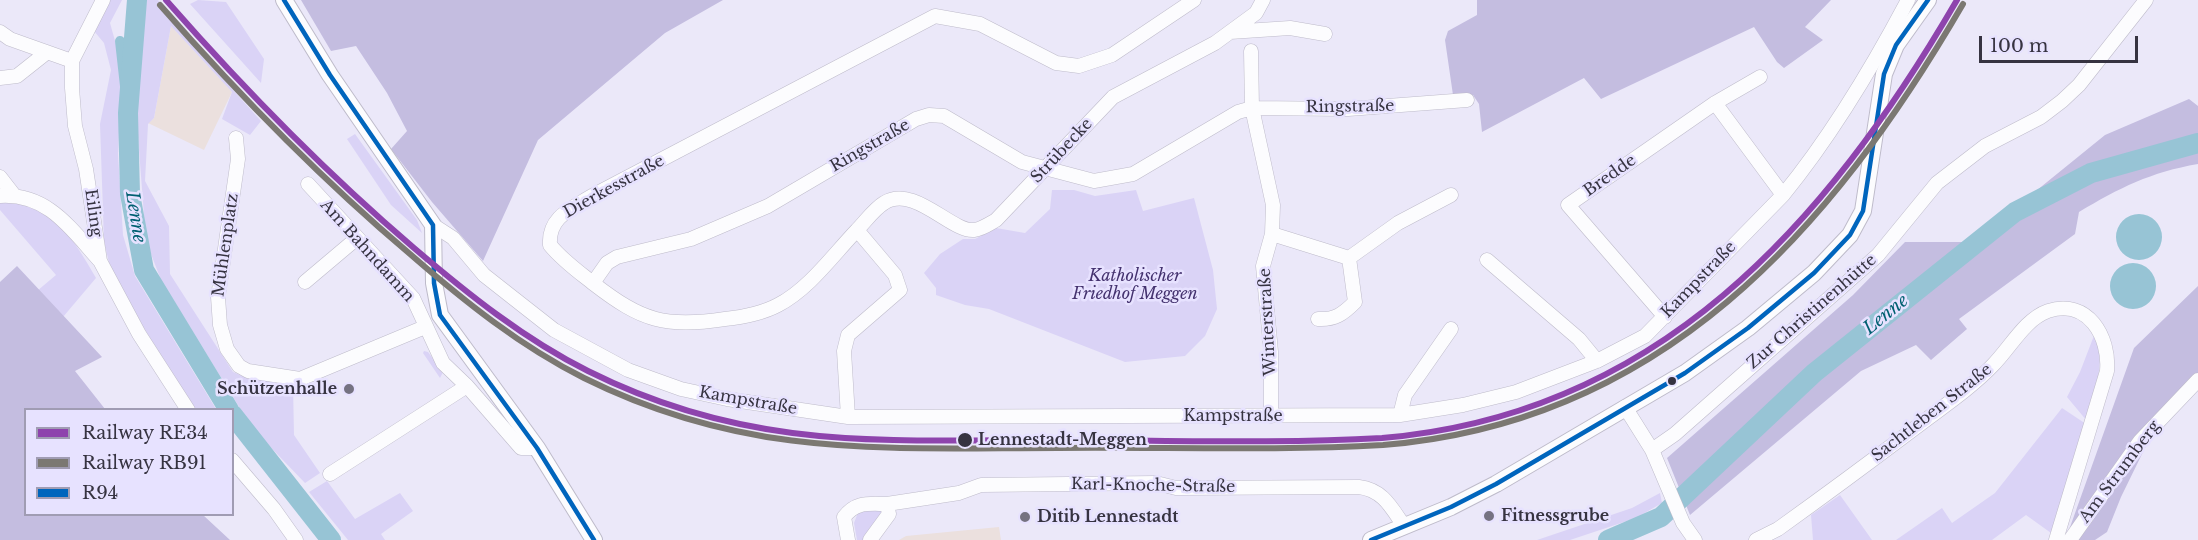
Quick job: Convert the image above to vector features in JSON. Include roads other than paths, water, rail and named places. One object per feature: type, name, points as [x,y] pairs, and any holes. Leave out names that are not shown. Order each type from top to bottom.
[{"type":"main road","points":[[284,0],[330,75],[433,225],[434,284],[440,315],[537,448],[594,540]]},
{"type":"main road","points":[[1371,540],[1496,484],[1685,373],[1748,328],[1814,273],[1850,235],[1863,211],[1881,89],[1890,57],[1928,0]]},
{"type":"street","name":"Eiling","points":[[103,0],[72,61],[75,126],[86,169],[100,261],[113,290],[187,408]]},
{"type":"street","name":"Dierkesstraße","points":[[857,230],[803,287],[779,304],[752,315],[690,324],[665,322],[636,314],[561,258],[550,245],[552,225],[561,215],[592,196],[935,16],[980,24],[1056,63],[1079,66],[1112,55],[1194,0]]},
{"type":"street","name":"Strübecke","points":[[857,230],[885,202],[906,200],[967,229],[975,230],[996,220],[1113,97],[1215,43],[1256,13],[1263,0]]},
{"type":"street","name":"Kampstraße","points":[[433,225],[453,238],[484,275],[554,330],[628,370],[692,392],[848,417],[1400,415],[1463,405],[1516,392],[1597,361],[1645,336],[1783,195],[1850,101],[1908,0]]},
{"type":"street","name":"Zur Christinenhütte","points":[[1655,455],[1675,434],[1878,255],[1936,183],[1985,146],[2041,117],[2062,101],[2079,85],[2146,0]]},
{"type":"street","points":[[1230,32],[1290,28],[1325,34]]},
{"type":"street","points":[[0,32],[10,39],[72,61]]},
{"type":"street","name":"Winterstraße","points":[[1251,51],[1252,108],[1273,205],[1272,234],[1263,266],[1271,352],[1271,416]]},
{"type":"street","points":[[0,78],[17,76],[46,53]]},
{"type":"street","name":"Bredde","points":[[1665,316],[1568,205],[1715,103],[1760,77]]},
{"type":"street","name":"Ringstraße","points":[[593,283],[607,263],[617,257],[692,239],[768,206],[916,119],[929,115],[944,116],[960,123],[1000,151],[1022,162],[1094,181],[1132,174],[1212,126],[1252,108],[1348,109],[1467,100]]},
{"type":"street","points":[[1715,103],[1783,195]]},
{"type":"street","name":"Mühlenplatz","points":[[236,138],[238,159],[218,297],[220,325],[227,349],[239,366],[248,371],[300,379],[424,327]]},
{"type":"street","points":[[0,177],[7,195],[34,200],[59,215],[100,261]]},
{"type":"street","name":"Am Bahndamm","points":[[308,184],[356,239],[413,298],[424,327],[443,363],[467,386],[520,448],[537,448]]},
{"type":"street","points":[[1349,258],[1398,223],[1451,195]]},
{"type":"street","points":[[848,417],[844,351],[848,335],[900,290],[896,275],[857,230]]},
{"type":"street","points":[[1272,234],[1349,258]]},
{"type":"street","points":[[305,282],[356,239]]},
{"type":"street","points":[[1318,318],[1329,319],[1341,315],[1355,302],[1349,258]]},
{"type":"street","points":[[1487,260],[1579,339],[1597,361]]},
{"type":"street","name":"Sachtleben Straße","points":[[1756,540],[1779,529],[1971,385],[2034,319],[2057,309],[2073,311],[2092,322],[2100,331],[2108,356],[2107,371],[2056,540]]},
{"type":"street","points":[[1400,415],[1405,395],[1451,329]]},
{"type":"street","name":"Am Strumberg","points":[[2070,540],[2140,441],[2198,380]]},
{"type":"street","points":[[330,474],[467,386]]},
{"type":"street","points":[[1625,407],[1655,455],[1683,523],[1695,540]]},
{"type":"street","points":[[234,462],[274,509],[296,540]]},
{"type":"street","name":"Karl-Knoche-Straße","points":[[848,540],[844,517],[851,508],[859,504],[887,504],[959,494],[981,485],[1156,483],[1176,488],[1370,488],[1382,495],[1404,526]]},
{"type":"street","points":[[870,540],[889,514],[887,504]]},
{"type":"water","points":[[2139,214],[2155,221],[2162,237],[2155,253],[2139,260],[2123,253],[2116,237],[2123,221]]},
{"type":"water","points":[[2133,263],[2149,270],[2156,286],[2149,302],[2133,309],[2117,302],[2110,286],[2117,270]]},
{"type":"waterway","name":"Lenne","points":[[137,0],[128,113],[130,194],[144,270],[228,408]]},
{"type":"waterway","points":[[120,41],[128,113]]},
{"type":"waterway","name":"Lenne","points":[[1608,540],[1661,517],[1814,373],[2015,212],[2091,173],[2198,143]]},
{"type":"waterway","name":"Lenne","points":[[234,417],[331,540]]},
{"type":"rail line","name":"RE34","points":[[166,0],[225,65],[349,190],[476,299],[541,345],[588,371],[648,397],[705,416],[762,428],[819,436],[935,441],[1261,441],[1382,438],[1481,422],[1570,392],[1651,349],[1724,295],[1790,231],[1851,160],[1906,82],[1957,0]]},
{"type":"rail line","name":"RB91","points":[[160,5],[219,71],[312,165],[344,196],[451,289],[493,322],[537,352],[584,378],[644,404],[702,423],[759,436],[874,447],[1302,448],[1383,445],[1482,429],[1572,399],[1654,356],[1728,301],[1795,237],[1856,166],[1912,87],[1963,4]]},
{"type":"place","name":"Schützenhalle","points":[[349,389]]},
{"type":"place","name":"Lennestadt-Meggen","points":[[965,440]]},
{"type":"place","name":"Fitnessgrube","points":[[1489,516]]},
{"type":"place","name":"Ditib Lennestadt","points":[[1025,517]]},
{"type":"park label","name":"Katholischer Friedhof Meggen","points":[[1135,285]]}]
